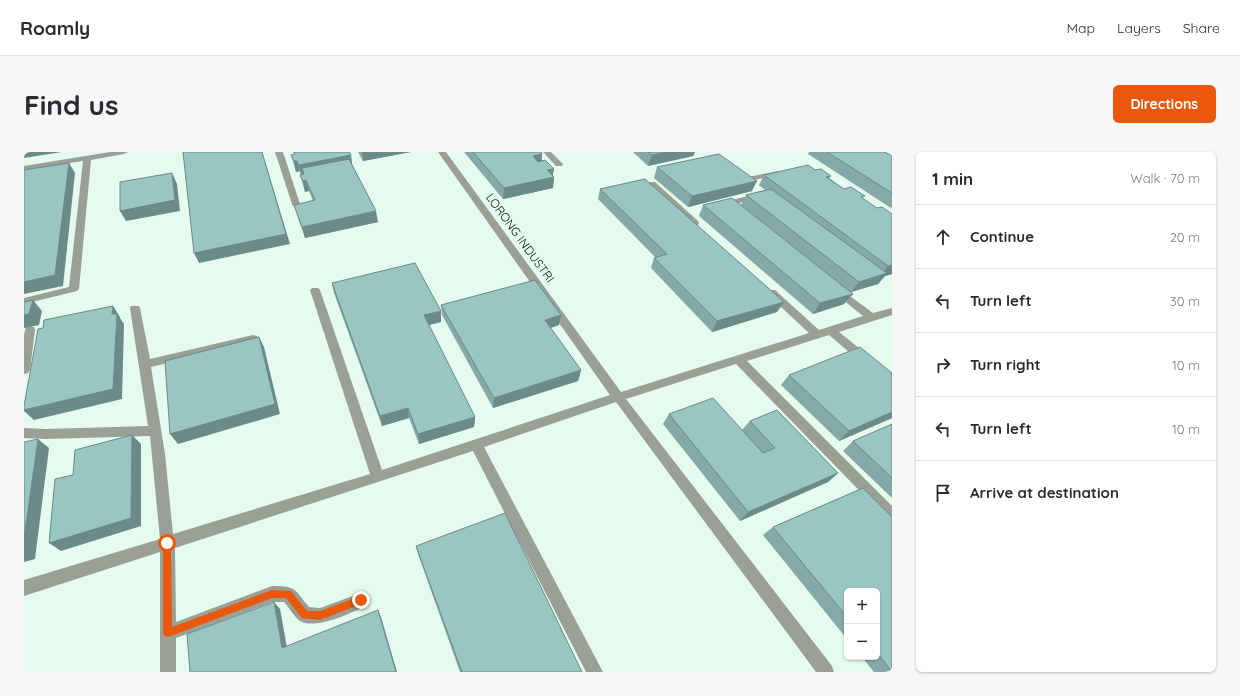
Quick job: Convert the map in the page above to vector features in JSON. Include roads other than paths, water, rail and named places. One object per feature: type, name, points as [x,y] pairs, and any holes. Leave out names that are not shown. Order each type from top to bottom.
[{"type":"street","points":[[24,168],[124,152]]},
{"type":"street","points":[[278,152],[296,204]]},
{"type":"street","name":"LORONG INDUSTRI","points":[[442,152],[618,397],[826,672]]},
{"type":"street","points":[[547,152],[559,164]]},
{"type":"street","points":[[24,301],[74,289],[87,158]]},
{"type":"street","points":[[748,179],[785,171]]},
{"type":"street","points":[[652,184],[699,227]]},
{"type":"street","points":[[743,216],[731,206],[730,203],[757,196]]},
{"type":"street","points":[[828,283],[871,317]]},
{"type":"street","points":[[764,286],[817,334]]},
{"type":"street","points":[[315,290],[378,477]]},
{"type":"street","points":[[135,308],[146,364],[167,543],[168,672]]},
{"type":"street","points":[[24,588],[378,477],[618,397],[892,311]]},
{"type":"street","points":[[24,370],[30,330]]},
{"type":"street","points":[[830,330],[875,368]]},
{"type":"street","points":[[146,364],[253,339]]},
{"type":"street","points":[[738,359],[892,515]]},
{"type":"street","points":[[24,433],[46,434],[155,431]]},
{"type":"street","points":[[476,445],[595,672]]},
{"type":"street","points":[[168,633],[272,594],[288,594],[305,615],[320,616],[361,600]]}]
